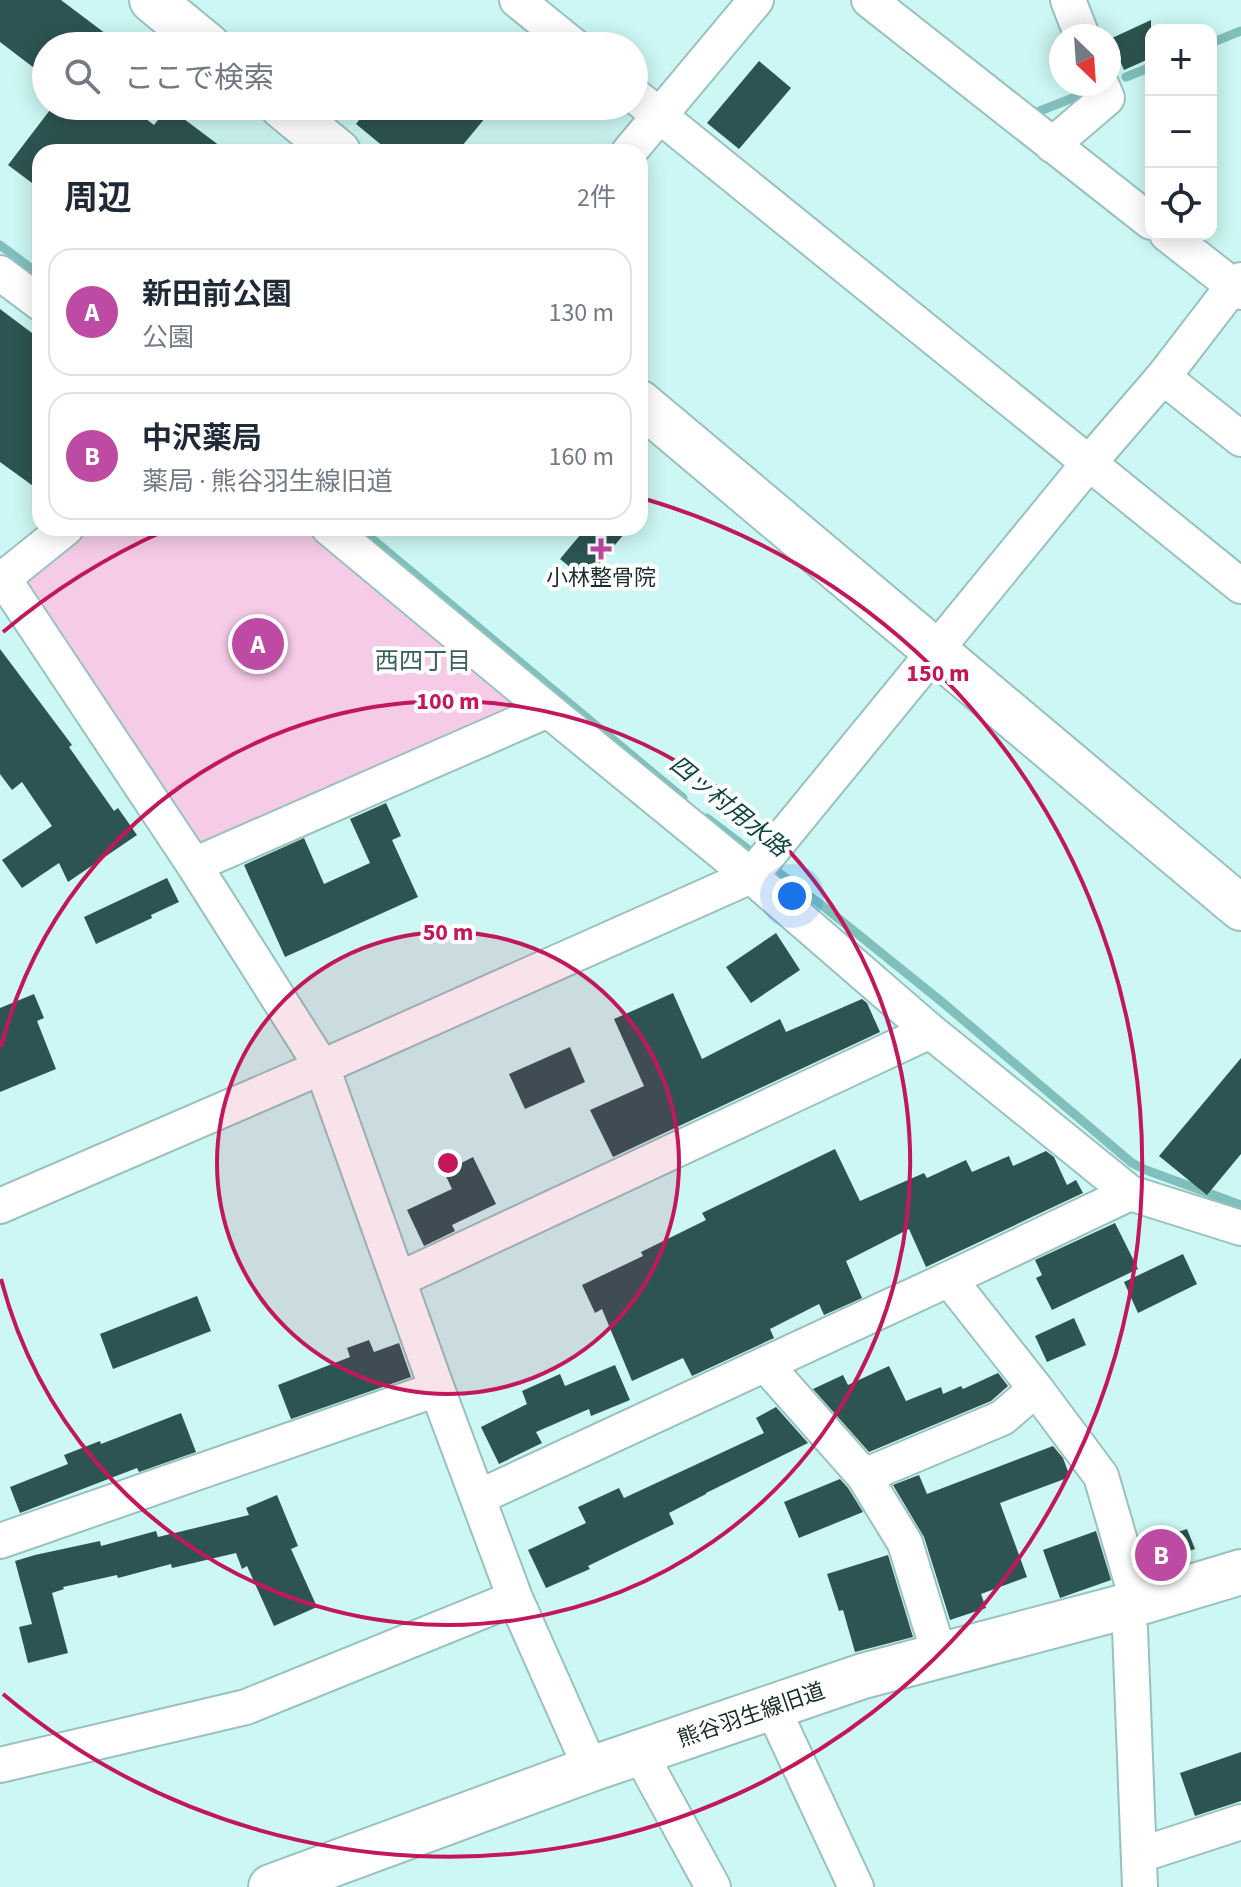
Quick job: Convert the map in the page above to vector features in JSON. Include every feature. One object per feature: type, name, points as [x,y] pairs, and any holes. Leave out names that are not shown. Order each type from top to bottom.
[{"type":"street","points":[[152,0],[191,32]]},
{"type":"street","points":[[517,0],[557,32]]},
{"type":"street","points":[[648,104],[756,0]]},
{"type":"street","points":[[869,0],[1145,217]]},
{"type":"street","points":[[1068,0],[1077,24]]},
{"type":"street","points":[[1052,145],[1106,96]]},
{"type":"street","points":[[648,106],[1241,586]]},
{"type":"street","points":[[299,120],[328,144]]},
{"type":"street","points":[[632,144],[641,120]]},
{"type":"street","points":[[0,1206],[751,876],[1238,286],[1175,240]]},
{"type":"street","points":[[0,273],[32,297]]},
{"type":"street","points":[[1163,377],[1241,439]]},
{"type":"street","points":[[648,410],[1241,908]]},
{"type":"street","points":[[56,536],[2,580],[194,865],[322,1067],[515,1598],[591,1769]]},
{"type":"street","points":[[339,536],[751,876],[930,1031],[1130,1193],[1241,1228]]},
{"type":"street","points":[[194,865],[548,710]]},
{"type":"street","points":[[398,1280],[930,1031]]},
{"type":"street","points":[[479,1497],[1130,1193]]},
{"type":"street","points":[[949,1279],[1101,1476],[1130,1605],[1140,1871],[1241,1822]]},
{"type":"street","points":[[765,1364],[864,1476],[905,1543],[940,1657]]},
{"type":"street","points":[[0,1541],[437,1389]]},
{"type":"street","points":[[864,1476],[1002,1418],[1036,1389]]},
{"type":"street","name":"熊谷羽生線旧道","points":[[271,1887],[591,1769],[863,1676],[1241,1572]]},
{"type":"street","points":[[0,1765],[246,1707],[515,1598]]},
{"type":"street","points":[[772,1707],[856,1887]]},
{"type":"street","points":[[641,1752],[713,1887]]},
{"type":"shaded area","points":[[56,536],[339,536],[548,710],[194,865],[3,578]]},
{"type":"building","points":[[0,0],[61,0],[103,32],[32,32],[32,66],[0,42]]},
{"type":"building","points":[[1151,20],[1151,24],[1145,24],[1145,61],[1124,70],[1121,63],[1121,34]]},
{"type":"building","points":[[759,61],[791,88],[739,149],[707,123]]},
{"type":"building","points":[[42,120],[147,120],[154,125],[158,120],[185,120],[217,144],[32,144],[32,183],[8,165]]},
{"type":"building","points":[[359,120],[483,120],[464,144],[380,144],[356,124]]},
{"type":"building","points":[[0,309],[32,333],[32,485],[0,462]]},
{"type":"building","points":[[579,536],[622,536],[586,580],[560,559]]},
{"type":"building","points":[[0,649],[72,745],[69,747],[114,811],[118,808],[137,835],[68,882],[59,863],[22,888],[2,860],[52,826],[22,782],[12,790],[0,774]]},
{"type":"building","points":[[386,803],[401,836],[392,840],[418,897],[285,957],[244,865],[304,838],[324,884],[370,863],[350,819]]},
{"type":"building","points":[[167,878],[179,902],[96,944],[84,917]]},
{"type":"building","points":[[776,933],[800,970],[751,1003],[726,967]]},
{"type":"building","points":[[673,993],[702,1059],[780,1019],[786,1032],[862,999],[867,1003],[880,1032],[613,1157],[590,1110],[644,1086],[614,1019]]},
{"type":"building","points":[[34,994],[44,1018],[37,1021],[56,1069],[0,1092],[0,1008]]},
{"type":"building","points":[[570,1047],[585,1082],[525,1109],[509,1074]]},
{"type":"building","points":[[1241,1058],[1241,1154],[1207,1195],[1159,1156]]},
{"type":"building","points":[[835,1149],[860,1201],[924,1173],[927,1178],[966,1160],[972,1172],[1009,1156],[1013,1166],[1046,1151],[1054,1157],[1067,1185],[1076,1180],[1083,1193],[926,1267],[909,1229],[846,1261],[862,1298],[824,1315],[819,1304],[770,1329],[774,1338],[692,1376],[683,1358],[632,1381],[602,1309],[595,1313],[582,1285],[643,1256],[641,1252],[706,1220],[702,1213]]},
{"type":"building","points":[[473,1157],[496,1204],[452,1225],[455,1231],[424,1246],[407,1210],[452,1189],[444,1172]]},
{"type":"building","points":[[1115,1223],[1138,1269],[1052,1310],[1036,1278],[1042,1275],[1035,1260]]},
{"type":"building","points":[[1183,1254],[1197,1284],[1138,1313],[1124,1282]]},
{"type":"building","points":[[197,1296],[211,1331],[113,1369],[100,1334]]},
{"type":"building","points":[[1074,1318],[1086,1345],[1047,1362],[1035,1336]]},
{"type":"building","points":[[369,1340],[374,1352],[399,1343],[411,1377],[291,1419],[278,1385],[350,1357],[347,1348]]},
{"type":"building","points":[[615,1365],[630,1400],[591,1416],[589,1409],[536,1432],[542,1443],[499,1464],[481,1427],[527,1404],[522,1391],[560,1374],[565,1386]]},
{"type":"building","points":[[889,1366],[906,1401],[941,1387],[943,1394],[961,1386],[963,1389],[998,1373],[1008,1386],[991,1401],[869,1452],[813,1389],[843,1375],[848,1385]]},
{"type":"building","points":[[776,1407],[808,1443],[669,1513],[674,1524],[588,1566],[590,1569],[546,1588],[528,1550],[586,1523],[578,1507],[619,1488],[624,1498],[764,1433],[756,1418]]},
{"type":"building","points":[[181,1413],[196,1452],[139,1472],[137,1468],[20,1513],[10,1487],[68,1464],[64,1455]]},
{"type":"building","points":[[1053,1446],[1063,1458],[1070,1477],[1000,1503],[1027,1577],[981,1594],[986,1608],[950,1620],[924,1537],[893,1485],[919,1475],[927,1494]]},
{"type":"building","points":[[840,1479],[863,1512],[799,1538],[784,1502]]},
{"type":"building","points":[[277,1495],[298,1546],[291,1549],[317,1607],[274,1626],[247,1566],[242,1569],[236,1553],[172,1568],[171,1564],[118,1578],[117,1575],[63,1587],[52,1593],[68,1653],[28,1663],[19,1627],[32,1624],[15,1561],[100,1541],[101,1546],[156,1531],[158,1537],[249,1515],[246,1508]]},
{"type":"building","points":[[1187,1529],[1195,1549],[1180,1554],[1183,1563],[1154,1572],[1149,1569],[1142,1544]]},
{"type":"building","points":[[1096,1531],[1111,1580],[1060,1598],[1043,1550]]},
{"type":"building","points":[[888,1555],[913,1637],[855,1652],[843,1610],[839,1611],[827,1574]]},
{"type":"building","points":[[1241,1752],[1241,1801],[1195,1816],[1180,1773]]},
{"type":"waterway","points":[[1217,41],[1241,31]]},
{"type":"waterway","points":[[1126,77],[1145,69]]},
{"type":"waterway","points":[[1030,112],[1032,114],[1078,96]]},
{"type":"waterway","name":"四ッ村用水路","points":[[0,245],[32,269]]},
{"type":"waterway","name":"四ッ村用水路","points":[[369,536],[683,798]]},
{"type":"waterway","name":"四ッ村用水路","points":[[707,818],[942,1002],[1132,1163],[1241,1205]]},
{"type":"place","name":"小林整骨院","points":[[601,549]]},
{"type":"place","name":"新田前公園","points":[[258,644]]},
{"type":"place","name":"中沢薬局","points":[[1161,1555]]},
{"type":"district","name":"西四丁目","points":[[423,661]]}]
